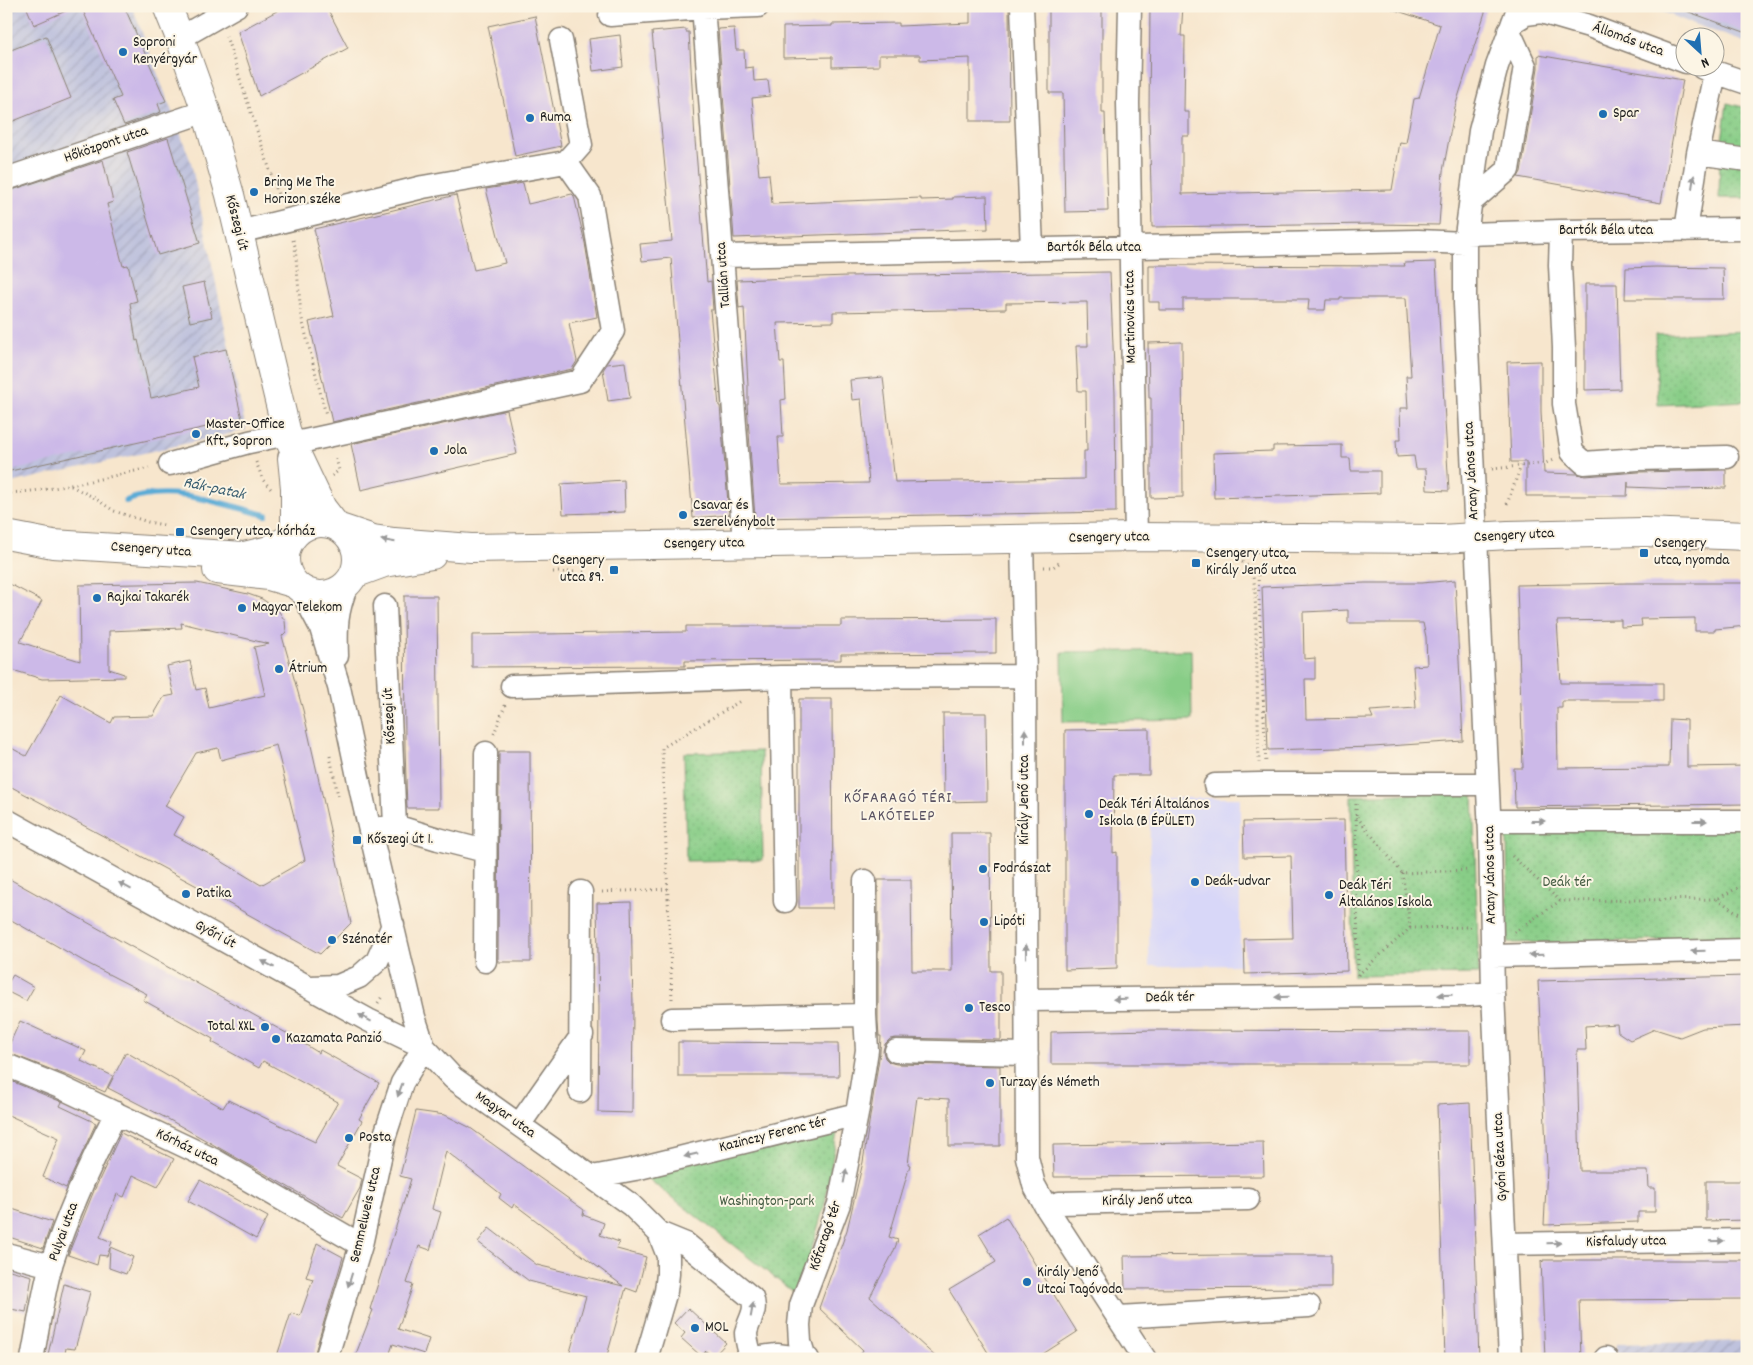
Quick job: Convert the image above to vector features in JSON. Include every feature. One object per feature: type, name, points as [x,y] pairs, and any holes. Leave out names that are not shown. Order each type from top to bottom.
[{"type":"main road","name":"Kőszegi út","points":[[167,6],[206,111],[289,439],[295,488],[294,536]]},
{"type":"main road","name":"Kőszegi út","points":[[289,439],[322,508],[338,527]]},
{"type":"main road","points":[[314,524],[325,524],[338,527],[348,535],[353,543],[357,553],[357,564],[350,579],[337,592],[325,596],[313,595],[297,586],[287,572],[284,560],[286,548],[294,536],[304,527],[314,524]]},
{"type":"main road","name":"Csengery utca","points":[[338,527],[373,539],[471,548],[1136,537],[1442,539],[1508,535],[1644,532],[1747,536]]},
{"type":"main road","name":"Csengery utca","points":[[6,535],[53,544],[244,556],[269,550],[294,536]]},
{"type":"main road","name":"Csengery utca","points":[[350,579],[384,563],[471,548]]},
{"type":"main road","name":"Csengery utca","points":[[6,554],[74,562],[243,572],[269,576],[297,586]]},
{"type":"street","points":[[180,38],[236,6]]},
{"type":"street","points":[[610,15],[703,7],[758,6]]},
{"type":"street","points":[[1022,6],[1032,249]]},
{"type":"street","name":"Martinovics utca","points":[[1130,6],[1128,103],[1136,537]]},
{"type":"street","name":"Tallián utca","points":[[703,7],[744,543]]},
{"type":"street","name":"Állomás utca","points":[[1514,20],[1526,14],[1541,12],[1589,26],[1676,58]]},
{"type":"street","points":[[1472,201],[1508,170],[1524,66],[1514,20]]},
{"type":"street","name":"Arany János utca","points":[[1492,956],[1489,822],[1464,304],[1466,238],[1480,131],[1497,66],[1514,20]]},
{"type":"street","points":[[238,232],[423,187],[566,162],[580,145],[562,40]]},
{"type":"street","points":[[1726,76],[1747,83]]},
{"type":"street","points":[[1686,230],[1707,78]]},
{"type":"street","name":"Hőközpont utca","points":[[6,179],[206,111]]},
{"type":"street","points":[[1698,153],[1747,160]]},
{"type":"street","points":[[170,464],[249,442],[289,439],[580,381],[613,331],[590,196],[566,162]]},
{"type":"street","name":"Bartók Béla utca","points":[[722,256],[1418,242],[1561,231],[1747,229]]},
{"type":"street","points":[[1561,231],[1560,265],[1564,404],[1572,452],[1584,463],[1638,458],[1727,457]]},
{"type":"street","name":"Király Jenő utca","points":[[1022,539],[1025,676],[1024,835],[1027,1157],[1034,1185],[1046,1207],[1145,1359]]},
{"type":"street","points":[[338,687],[337,624],[339,604],[350,579]]},
{"type":"street","points":[[297,586],[321,628],[338,687],[392,925],[414,1017],[424,1047]]},
{"type":"street","name":"Kőszegi út","points":[[385,606],[395,826]]},
{"type":"street","points":[[512,686],[781,677],[1025,676]]},
{"type":"street","points":[[781,677],[785,901]]},
{"type":"street","points":[[484,961],[486,753]]},
{"type":"street","points":[[1216,785],[1487,784]]},
{"type":"street","name":"Győri út","points":[[6,820],[368,1020],[424,1047]]},
{"type":"street","points":[[1489,822],[1747,821]]},
{"type":"street","points":[[371,834],[383,827],[395,826],[485,850]]},
{"type":"street","points":[[857,1114],[868,1050],[865,1015],[865,881]]},
{"type":"street","points":[[580,1091],[582,1035],[581,892]]},
{"type":"street","points":[[310,987],[338,986],[358,976],[377,961],[392,925]]},
{"type":"street","points":[[1492,956],[1747,950]]},
{"type":"street","name":"Gyóni Géza utca","points":[[1492,956],[1510,1359]]},
{"type":"street","name":"Deák tér","points":[[1027,1000],[1494,994]]},
{"type":"street","points":[[672,1019],[865,1015]]},
{"type":"street","points":[[519,1125],[582,1035]]},
{"type":"street","name":"Magyar utca","points":[[424,1047],[453,1078],[592,1176]]},
{"type":"street","name":"Semmelweis utca","points":[[326,1359],[361,1245],[385,1135],[402,1083],[424,1047]]},
{"type":"street","points":[[896,1051],[1027,1054]]},
{"type":"street","name":"Kórház utca","points":[[6,1066],[60,1087],[214,1160],[361,1245]]},
{"type":"street","name":"Pulyai utca","points":[[32,1359],[51,1266],[72,1206],[116,1113]]},
{"type":"street","name":"Kazinczy Ferenc tér","points":[[592,1176],[635,1169],[857,1114]]},
{"type":"street","name":"Kőfaragó tér","points":[[807,1358],[800,1342],[801,1305],[839,1204],[857,1114]]},
{"type":"street","points":[[592,1176],[631,1206],[658,1233],[665,1245],[668,1256],[666,1292],[646,1359]]},
{"type":"street","name":"Király Jenő utca","points":[[1046,1207],[1060,1203],[1248,1199]]},
{"type":"street","points":[[658,1233],[686,1244],[752,1298],[754,1310],[746,1331],[749,1358],[777,1355],[807,1358]]},
{"type":"street","name":"Kisfaludy utca","points":[[1505,1244],[1747,1240]]},
{"type":"street","points":[[6,1254],[51,1266]]},
{"type":"street","points":[[1119,1317],[1309,1306]]},
{"type":"path","points":[[249,442],[263,480],[273,491]]},
{"type":"path","points":[[1492,469],[1546,463]]},
{"type":"path","points":[[6,493],[71,486],[170,464]]},
{"type":"path","points":[[1507,504],[1521,466]]},
{"type":"path","points":[[71,486],[93,497],[114,511],[148,522],[169,526]]},
{"type":"path","points":[[1248,566],[1253,575],[1255,588],[1264,784]]},
{"type":"path","points":[[1258,575],[1264,784]]},
{"type":"path","points":[[486,753],[512,686]]},
{"type":"path","points":[[672,1019],[669,889],[662,748],[747,697]]},
{"type":"path","points":[[1356,799],[1358,976],[1410,928],[1472,927]]},
{"type":"path","points":[[1356,816],[1402,873],[1410,928]]},
{"type":"path","points":[[1511,855],[1560,901]]},
{"type":"path","points":[[1402,873],[1469,870]]},
{"type":"path","points":[[1514,932],[1560,901],[1717,899],[1747,883]]},
{"type":"path","points":[[581,892],[669,889]]},
{"type":"path","points":[[1717,899],[1747,919]]},
{"type":"path","points":[[1357,900],[1408,908]]},
{"type":"shaded area","points":[[6,6],[132,6],[191,162],[246,430],[6,484]]},
{"type":"shaded area","points":[[1649,6],[1747,6],[1747,43],[1726,36],[1726,28],[1705,28]]},
{"type":"shaded area","name":"Deák-udvar","points":[[1150,798],[1240,798],[1240,965],[1149,966]]},
{"type":"shaded area","points":[[1747,1341],[1747,1359],[1616,1359],[1616,1344]]},
{"type":"green space","points":[[1727,103],[1747,108],[1747,198],[1719,198],[1720,156]]},
{"type":"green space","points":[[1747,331],[1747,401],[1658,405],[1655,335]]},
{"type":"green space","points":[[1191,650],[1192,720],[1063,722],[1062,652]]},
{"type":"green space","points":[[761,751],[763,860],[686,861],[684,753]]},
{"type":"green space","points":[[1473,791],[1479,974],[1353,976],[1351,796]]},
{"type":"green space","name":"Deák tér","points":[[1507,825],[1747,825],[1747,939],[1508,943]]},
{"type":"green space","name":"Washington-park","points":[[838,1127],[825,1203],[798,1296],[642,1174]]},
{"type":"building","points":[[26,6],[77,6],[34,25]]},
{"type":"building","name":"Soproni Kenyérgyár","points":[[81,6],[124,6],[166,101],[158,104],[161,112],[124,125],[113,100],[121,97]]},
{"type":"building","points":[[286,6],[326,6],[348,48],[259,96],[238,32]]},
{"type":"building","points":[[1049,6],[1102,6],[1102,113],[1105,113],[1108,211],[1065,212],[1063,93],[1049,93]]},
{"type":"building","points":[[1150,6],[1183,6],[1181,36],[1185,36],[1184,112],[1189,112],[1189,136],[1182,136],[1182,194],[1392,190],[1400,142],[1406,143],[1414,99],[1419,98],[1440,25],[1392,9],[1393,6],[1487,6],[1455,107],[1443,171],[1439,225],[1152,227],[1149,113]]},
{"type":"building","points":[[1678,6],[1747,6],[1747,33],[1678,8]]},
{"type":"building","points":[[970,7],[1009,7],[1010,121],[970,121],[970,58],[920,60],[920,55],[879,55],[879,66],[832,67],[832,57],[783,58],[783,27],[832,26],[832,24],[899,23],[899,26],[970,23]]},
{"type":"building","points":[[535,16],[561,146],[515,156],[488,26]]},
{"type":"building","points":[[734,28],[736,50],[744,50],[745,68],[753,67],[754,81],[768,80],[770,96],[752,98],[759,175],[769,174],[772,204],[921,198],[921,200],[953,199],[953,197],[987,196],[988,229],[734,238],[718,29]]},
{"type":"building","points":[[686,29],[686,32],[689,32],[695,140],[707,282],[711,281],[713,310],[710,310],[729,515],[693,518],[671,258],[642,261],[640,244],[672,241],[652,32]]},
{"type":"building","points":[[620,35],[623,67],[593,71],[589,39]]},
{"type":"building","points":[[46,36],[71,98],[6,124],[6,52]]},
{"type":"building","name":"Spar","points":[[1538,55],[1683,80],[1661,203],[1518,177],[1521,172],[1538,68]]},
{"type":"building","points":[[168,138],[200,243],[158,255],[127,152]]},
{"type":"building","points":[[103,160],[113,202],[107,204],[123,266],[128,265],[137,301],[130,303],[136,341],[138,340],[151,398],[199,387],[192,357],[226,349],[242,419],[6,472],[6,192]]},
{"type":"building","points":[[523,183],[528,204],[572,194],[574,196],[585,243],[597,317],[569,323],[577,361],[572,369],[332,422],[309,322],[334,316],[314,229],[456,195],[474,270],[505,263],[486,189]]},
{"type":"building","points":[[1436,262],[1449,491],[1427,490],[1426,469],[1416,469],[1414,456],[1397,457],[1396,440],[1401,440],[1400,408],[1408,408],[1406,376],[1411,376],[1406,298],[1340,298],[1340,300],[1326,300],[1325,310],[1308,310],[1309,299],[1183,299],[1183,310],[1159,310],[1159,302],[1149,302],[1149,265],[1405,266],[1404,263]]},
{"type":"building","points":[[1626,268],[1723,268],[1724,299],[1625,299]]},
{"type":"building","points":[[1110,272],[1115,394],[1116,512],[755,518],[747,404],[748,386],[744,307],[739,308],[737,280],[847,276]],"holes":[[[1087,302],[1088,346],[1076,346],[1078,391],[1086,391],[1087,451],[1084,451],[1084,479],[895,482],[883,377],[850,380],[852,400],[861,399],[869,483],[781,484],[778,437],[783,437],[781,400],[786,399],[784,362],[780,362],[777,323],[833,322],[833,312],[1006,309],[1006,303]]]},
{"type":"building","points":[[204,282],[212,317],[190,322],[182,287]]},
{"type":"building","points":[[1585,284],[1617,284],[1620,389],[1585,390]]},
{"type":"building","points":[[1182,342],[1183,497],[1151,498],[1151,398],[1149,398],[1148,343]]},
{"type":"building","points":[[1541,361],[1544,473],[1585,476],[1639,472],[1726,470],[1726,488],[1628,487],[1628,482],[1627,496],[1526,496],[1526,462],[1511,462],[1507,362]]},
{"type":"building","points":[[625,362],[630,398],[608,401],[603,370],[607,364]]},
{"type":"building","name":"Jola","points":[[507,410],[517,454],[361,490],[351,444]]},
{"type":"building","points":[[1342,445],[1342,458],[1350,458],[1351,471],[1380,471],[1380,493],[1214,498],[1213,453],[1273,451],[1273,446]]},
{"type":"building","points":[[624,480],[625,512],[563,514],[561,484]]},
{"type":"building","points":[[1455,580],[1463,741],[1373,747],[1268,750],[1262,587],[1422,583]],"holes":[[[1348,610],[1348,623],[1423,623],[1426,637],[1427,665],[1413,666],[1416,708],[1370,711],[1373,718],[1306,719],[1305,679],[1315,679],[1315,658],[1304,659],[1303,612]]]},
{"type":"building","points":[[6,582],[42,601],[20,642],[80,661],[79,585],[197,583],[248,594],[262,599],[278,610],[285,621],[286,632],[282,636],[303,710],[351,923],[320,954],[6,784],[6,745],[26,756],[61,695],[111,723],[114,717],[153,716],[164,697],[174,695],[167,666],[190,661],[196,690],[205,688],[209,708],[265,695],[254,647],[269,644],[181,623],[182,628],[109,631],[109,669],[124,674],[124,677],[42,679],[6,668]],"holes":[[[276,745],[305,860],[261,885],[174,835],[184,817],[165,806],[196,753],[218,748],[221,760]]]},
{"type":"building","points":[[1747,583],[1747,626],[1715,629],[1715,631],[1695,631],[1695,618],[1641,619],[1642,626],[1621,627],[1621,620],[1557,621],[1561,683],[1663,683],[1663,701],[1562,701],[1562,708],[1557,708],[1558,768],[1669,767],[1670,719],[1687,720],[1687,767],[1747,766],[1747,804],[1515,807],[1514,768],[1523,768],[1517,585]]},
{"type":"building","points":[[404,596],[437,596],[439,808],[407,808]]},
{"type":"building","points":[[996,619],[996,653],[841,654],[841,660],[685,661],[685,666],[472,667],[472,635],[686,632],[686,626],[841,626],[841,620]]},
{"type":"building","points":[[799,699],[832,699],[833,908],[799,908]]},
{"type":"building","points":[[943,713],[986,713],[987,801],[944,802]]},
{"type":"building","name":"Deák Téri Általános Iskola (B ÉPÜLET)","points":[[1149,729],[1149,775],[1114,775],[1113,853],[1117,852],[1117,968],[1065,970],[1065,730]]},
{"type":"building","points":[[499,751],[530,751],[531,962],[498,962]]},
{"type":"building","points":[[1344,820],[1347,971],[1245,974],[1244,939],[1293,938],[1291,856],[1244,857],[1243,822]]},
{"type":"building","points":[[951,833],[990,833],[991,971],[1001,971],[1001,1040],[896,1038],[890,1039],[885,1044],[883,1051],[885,1058],[889,1062],[896,1064],[1000,1066],[1000,1146],[949,1146],[949,1099],[917,1097],[908,1164],[910,1165],[889,1237],[898,1240],[870,1297],[938,1359],[858,1359],[863,1350],[819,1308],[847,1230],[863,1162],[880,1052],[881,1036],[879,1036],[878,1021],[878,880],[911,880],[912,971],[952,971]]},
{"type":"building","points":[[6,877],[319,1053],[320,1050],[379,1083],[359,1119],[362,1121],[337,1166],[362,1179],[360,1188],[343,1218],[168,1119],[108,1088],[126,1052],[223,1108],[228,1100],[315,1142],[338,1102],[263,1061],[259,1068],[212,1042],[213,1039],[143,1000],[147,994],[85,962],[6,917]]},
{"type":"building","points":[[631,902],[632,1113],[598,1112],[597,903]]},
{"type":"building","points":[[13,975],[34,987],[26,1001],[6,991],[6,986]]},
{"type":"building","points":[[1747,976],[1747,1026],[1703,1028],[1680,1037],[1655,1029],[1630,1040],[1618,1032],[1617,1024],[1585,1026],[1586,1050],[1577,1050],[1580,1171],[1648,1171],[1649,1188],[1655,1188],[1655,1212],[1638,1212],[1638,1222],[1544,1225],[1547,1167],[1538,981]]},
{"type":"building","points":[[20,1021],[86,1051],[81,1061],[113,1076],[105,1092],[6,1052]]},
{"type":"building","points":[[1156,1030],[1470,1031],[1470,1064],[1051,1064],[1051,1032]]},
{"type":"building","points":[[678,1042],[838,1043],[839,1076],[678,1076]]},
{"type":"building","points":[[6,1079],[62,1102],[60,1106],[96,1123],[66,1188],[43,1177],[59,1138],[6,1114]]},
{"type":"building","points":[[1470,1103],[1479,1359],[1445,1359],[1437,1105]]},
{"type":"building","points":[[416,1111],[445,1115],[469,1127],[584,1210],[583,1215],[604,1223],[600,1235],[619,1242],[617,1249],[646,1257],[637,1292],[626,1288],[606,1359],[568,1359],[586,1296],[529,1281],[478,1242],[489,1228],[537,1265],[623,1286],[514,1204],[512,1208],[499,1198],[501,1194],[446,1151],[432,1209],[441,1212],[430,1250],[419,1246],[407,1283],[413,1285],[398,1329],[429,1339],[424,1354],[393,1344],[388,1359],[354,1359],[373,1310],[370,1309],[411,1179],[400,1176]]},
{"type":"building","points":[[121,1133],[174,1159],[158,1187],[133,1175],[124,1197],[117,1194],[100,1237],[112,1242],[110,1247],[133,1257],[126,1274],[109,1268],[110,1248],[107,1256],[99,1255],[97,1265],[68,1255],[93,1193]]},
{"type":"building","points":[[1263,1142],[1264,1176],[1054,1177],[1053,1145]]},
{"type":"building","points":[[200,1180],[268,1217],[256,1239],[188,1201]]},
{"type":"building","points":[[1706,1181],[1747,1181],[1747,1220],[1706,1221]]},
{"type":"building","points":[[6,1207],[52,1222],[43,1248],[6,1236]]},
{"type":"building","name":"Király Jenő Utcai Tagóvoda","points":[[1006,1217],[1077,1332],[1035,1359],[992,1359],[949,1290],[996,1262],[979,1234]]},
{"type":"building","points":[[317,1243],[343,1257],[313,1359],[276,1359],[291,1313],[300,1316],[313,1279],[306,1277]]},
{"type":"building","points":[[1331,1255],[1331,1288],[1125,1289],[1124,1256]]},
{"type":"building","points":[[1541,1260],[1543,1262],[1543,1260],[1747,1260],[1747,1299],[1579,1300],[1581,1359],[1545,1359]]},
{"type":"building","points":[[6,1269],[32,1276],[26,1312],[6,1308]]},
{"type":"building","points":[[64,1284],[90,1292],[75,1349],[66,1348],[64,1359],[47,1359]]},
{"type":"building","name":"MOL","points":[[688,1308],[726,1343],[713,1357],[706,1351],[701,1356],[681,1338],[685,1333],[674,1323]]},
{"type":"waterway","name":"Rák-patak","points":[[126,501],[142,496],[178,495],[215,501],[266,515]]},
{"type":"place","name":"Soproni Kenyérgyár","points":[[123,52]]},
{"type":"place","name":"Spar","points":[[1603,114]]},
{"type":"place","name":"Ruma","points":[[530,118]]},
{"type":"place","name":"Bring Me The Horizon széke","points":[[254,192]]},
{"type":"place","name":"Master-Office Kft., Sopron","points":[[196,434]]},
{"type":"place","name":"Jola","points":[[434,451]]},
{"type":"place","name":"Csavar és szerelvénybolt","points":[[683,515]]},
{"type":"place","name":"Csengery utca, kórház","points":[[180,532]]},
{"type":"place","name":"Csengery utca, nyomda","points":[[1644,553]]},
{"type":"place","name":"Csengery utca, Király Jenő utca","points":[[1196,563]]},
{"type":"place","name":"Csengery utca 89.","points":[[614,570]]},
{"type":"place","name":"Rajkai Takarék","points":[[97,598]]},
{"type":"place","name":"Magyar Telekom","points":[[242,608]]},
{"type":"place","name":"Átrium","points":[[279,669]]},
{"type":"place","name":"Deák Téri Általános Iskola (B ÉPÜLET)","points":[[1089,814]]},
{"type":"place","name":"Kőszegi út 1.","points":[[357,840]]},
{"type":"place","name":"Fodrászat","points":[[983,869]]},
{"type":"place","name":"Deák-udvar","points":[[1195,882]]},
{"type":"place","name":"Patika","points":[[186,894]]},
{"type":"place","name":"Deák Téri Általános Iskola","points":[[1329,895]]},
{"type":"place","name":"Lipóti","points":[[984,922]]},
{"type":"place","name":"Szénatér","points":[[332,940]]},
{"type":"place","name":"Tesco","points":[[969,1008]]},
{"type":"place","name":"Total XXL","points":[[265,1027]]},
{"type":"place","name":"Kazamata Panzió","points":[[276,1039]]},
{"type":"place","name":"Turzay és Németh","points":[[990,1083]]},
{"type":"place","name":"Posta","points":[[349,1138]]},
{"type":"place","name":"Király Jenő Utcai Tagóvoda","points":[[1027,1282]]},
{"type":"place","name":"MOL","points":[[695,1328]]},
{"type":"district","name":"KŐFARAGÓ TÉRI LAKÓTELEP","points":[[898,807]]}]
